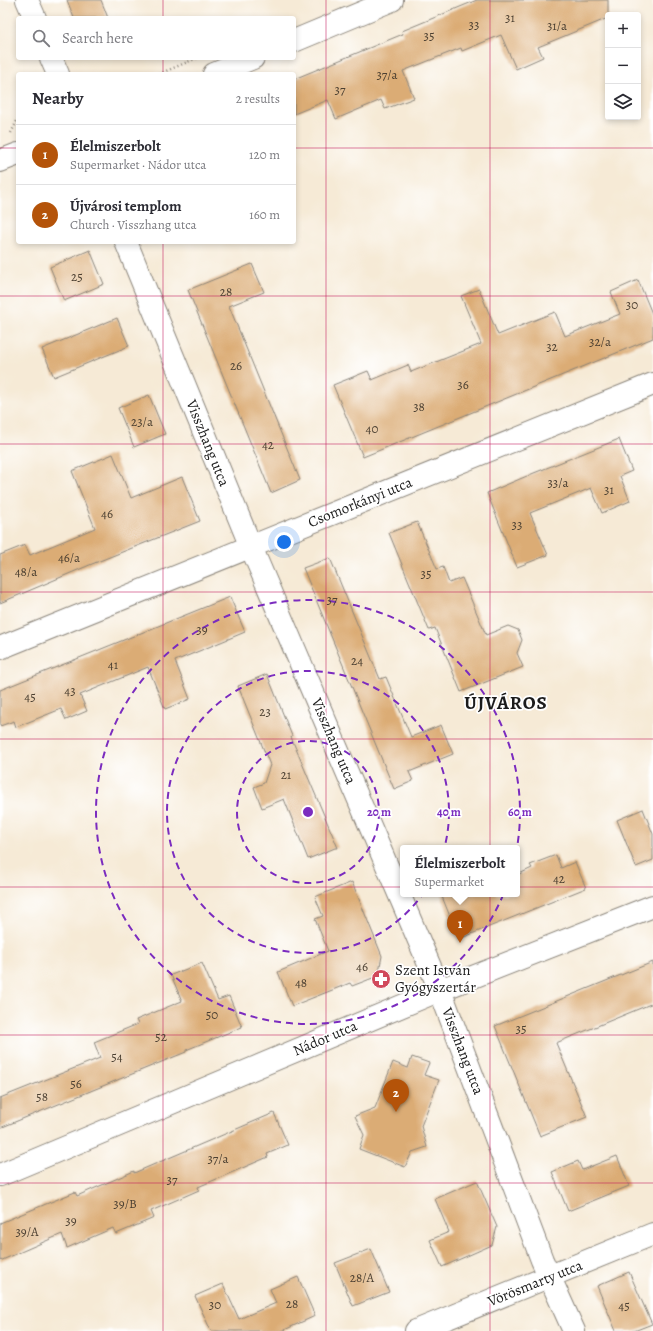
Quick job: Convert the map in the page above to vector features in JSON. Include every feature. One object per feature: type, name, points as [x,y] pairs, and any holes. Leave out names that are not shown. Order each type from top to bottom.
[{"type":"street","points":[[27,0],[34,16]]},
{"type":"street","points":[[296,40],[392,0]]},
{"type":"street","points":[[52,60],[57,72]]},
{"type":"street","points":[[219,72],[247,60]]},
{"type":"street","points":[[0,161],[16,155]]},
{"type":"street","name":"Visszhang utca","points":[[127,244],[251,546],[400,896]]},
{"type":"street","name":"Csomorkányi utca","points":[[0,648],[653,384]]},
{"type":"street","name":"Visszhang utca","points":[[400,897],[440,990],[542,1260],[574,1331]]},
{"type":"street","name":"Nádor utca","points":[[0,1175],[440,990],[653,906]]},
{"type":"street","name":"Vörösmarty utca","points":[[416,1331],[653,1234]]},
{"type":"path","points":[[164,72],[192,60]]},
{"type":"building","points":[[67,0],[101,0],[107,16],[73,16]]},
{"type":"building","points":[[477,0],[608,0],[608,12],[605,12],[605,19],[538,47],[543,57],[516,69],[501,35],[462,51],[461,48],[403,71],[414,98],[385,109],[381,100],[336,119],[328,100],[296,113],[296,78],[403,34],[402,31]]},
{"type":"building","points":[[90,250],[104,284],[64,301],[50,267]]},
{"type":"building","points":[[252,264],[264,292],[229,306],[300,480],[271,493],[188,290]]},
{"type":"building","points":[[638,280],[653,316],[653,338],[363,457],[333,385],[368,371],[372,380],[408,365],[411,372],[481,344],[461,296],[479,289],[498,335],[555,312],[565,336],[620,314],[611,292]]},
{"type":"building","points":[[117,318],[129,346],[54,377],[42,349]]},
{"type":"building","points":[[149,395],[165,434],[134,447],[118,408]]},
{"type":"building","points":[[619,439],[632,471],[620,476],[630,501],[602,513],[591,488],[530,513],[548,555],[517,567],[487,493]]},
{"type":"building","points":[[113,454],[131,498],[182,477],[200,521],[0,603],[0,555],[25,545],[30,555],[95,528],[72,471]]},
{"type":"building","points":[[417,522],[437,569],[443,567],[449,583],[462,578],[486,635],[508,626],[518,630],[522,640],[517,653],[523,667],[461,692],[435,628],[429,630],[389,533]]},
{"type":"building","points":[[330,558],[380,679],[386,677],[411,737],[441,725],[453,754],[409,772],[413,781],[394,789],[303,568]]},
{"type":"building","points":[[230,597],[245,632],[175,661],[190,699],[165,709],[148,667],[80,695],[87,711],[66,720],[61,709],[16,727],[14,721],[0,726],[0,690]]},
{"type":"building","points":[[267,674],[292,736],[291,737],[338,848],[308,859],[284,799],[262,808],[254,787],[264,783],[270,765],[238,686]]},
{"type":"building","points":[[643,809],[653,834],[653,860],[636,867],[617,820]]},
{"type":"building","points":[[556,855],[561,868],[575,862],[586,888],[459,939],[442,897],[520,897],[520,874],[532,868],[530,865]]},
{"type":"building","points":[[352,882],[382,956],[378,976],[352,986],[350,983],[292,1006],[278,972],[328,951],[315,919],[323,916],[315,897]]},
{"type":"building","points":[[653,962],[653,1003],[556,1043],[587,1117],[540,1136],[495,1026]]},
{"type":"building","points":[[202,963],[218,1000],[229,996],[242,1027],[186,1050],[186,1052],[0,1128],[0,1098],[100,1058],[94,1042],[138,1024],[136,1020],[182,1001],[171,975]]},
{"type":"building","points":[[412,1057],[429,1063],[424,1075],[439,1080],[421,1126],[427,1147],[412,1152],[405,1167],[359,1149],[364,1135],[355,1116],[375,1108],[393,1062],[408,1068]]},
{"type":"building","points":[[274,1113],[288,1145],[267,1154],[268,1157],[198,1187],[199,1190],[151,1211],[154,1218],[116,1234],[113,1228],[67,1248],[62,1234],[0,1261],[0,1223],[75,1192],[77,1196]]},
{"type":"building","points":[[617,1156],[629,1186],[568,1211],[552,1172],[578,1161],[582,1170]]},
{"type":"building","points":[[477,1181],[497,1227],[492,1245],[442,1267],[430,1240],[449,1232],[435,1199]]},
{"type":"building","points":[[371,1249],[389,1292],[353,1306],[335,1263]]},
{"type":"building","points":[[629,1272],[652,1324],[634,1331],[616,1331],[597,1286]]},
{"type":"building","points":[[298,1277],[315,1316],[282,1331],[211,1331],[195,1296],[223,1284],[239,1319],[276,1303],[270,1289]]},
{"type":"place","name":"Élelmiszerbolt","points":[[460,943]]},
{"type":"place","name":"Szent István Gyógyszertár","points":[[381,979]]},
{"type":"place","name":"Újvárosi templom","points":[[396,1112]]},
{"type":"district","name":"ÚJVÁROS","points":[[506,703]]}]
